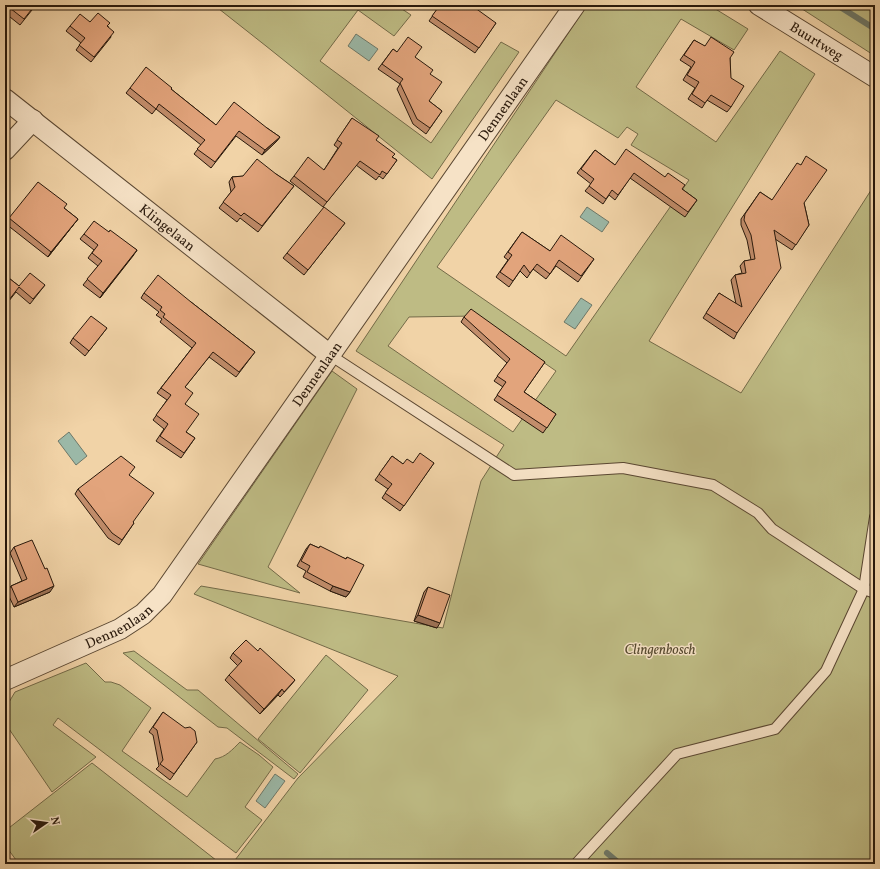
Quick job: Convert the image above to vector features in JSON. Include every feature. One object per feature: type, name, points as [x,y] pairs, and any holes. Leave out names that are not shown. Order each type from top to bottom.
[{"type":"street","name":"Dennenlaan","points":[[5,680],[120,629],[143,614],[162,595],[575,5]]},
{"type":"street","name":"Buurtweg","points":[[759,5],[875,77]]},
{"type":"street","name":"Klingelaan","points":[[5,99],[330,355]]},
{"type":"street","points":[[5,150],[33,120]]},
{"type":"lane","points":[[330,355],[514,475],[623,468],[713,485],[758,513],[772,529],[864,589],[875,593]]},
{"type":"lane","points":[[576,864],[678,754],[775,729],[826,671],[864,589],[875,516]]},
{"type":"green space","points":[[214,5],[396,5],[411,15],[394,36],[358,10],[320,61],[431,143],[501,42],[519,52],[432,179]]},
{"type":"green space","name":"Clingenbosch","points":[[587,5],[709,5],[748,29],[734,50],[681,19],[636,87],[716,142],[780,51],[815,74],[649,341],[741,393],[875,184],[875,864],[232,864],[298,778],[398,676],[194,594],[201,586],[443,628],[481,481],[504,445],[356,351]],"holes":[[[556,100],[618,138],[627,127],[638,134],[631,145],[689,180],[566,356],[437,267]],[[476,316],[556,371],[513,432],[388,346],[409,317]]]},
{"type":"green space","points":[[796,5],[875,5],[875,56]]},
{"type":"green space","points":[[332,371],[357,389],[268,567],[300,593],[198,564]]},
{"type":"green space","points":[[134,651],[187,690],[198,690],[298,774],[294,779],[227,728],[218,727],[123,653]]},
{"type":"green space","points":[[326,655],[368,690],[300,773],[258,739]]},
{"type":"green space","points":[[86,663],[105,682],[120,685],[151,708],[122,751],[187,797],[215,759],[226,755],[240,742],[273,767],[245,807],[262,820],[236,853],[58,718],[53,725],[96,757],[52,792],[5,723],[5,709],[15,692]]},
{"type":"green space","points":[[92,763],[221,864],[19,864],[5,845],[5,831]]},
{"type":"shaded area","points":[[356,34],[378,49],[369,61],[348,46]]},
{"type":"shaded area","points":[[587,207],[609,222],[602,232],[580,217]]},
{"type":"shaded area","points":[[581,298],[592,305],[575,329],[564,322]]},
{"type":"shaded area","points":[[69,432],[87,456],[76,465],[58,441]]},
{"type":"shaded area","points":[[275,774],[285,781],[265,808],[256,801]]},
{"type":"building","points":[[6,5],[35,5],[24,19]]},
{"type":"building","points":[[440,5],[471,5],[496,23],[479,48],[432,16]]},
{"type":"building","points":[[98,13],[110,23],[107,26],[114,32],[94,57],[79,45],[85,38],[70,26],[80,14],[90,22]]},
{"type":"building","points":[[408,37],[422,47],[415,57],[433,70],[430,74],[442,82],[429,101],[442,111],[430,128],[417,119],[400,83],[403,79],[382,64],[393,49],[397,52]]},
{"type":"building","points":[[711,37],[734,52],[730,58],[731,78],[744,86],[731,107],[711,95],[705,103],[692,94],[699,82],[687,75],[695,62],[684,55],[694,40],[705,46]]},
{"type":"building","points":[[146,67],[216,125],[234,102],[280,137],[265,150],[239,131],[215,162],[197,149],[205,140],[159,104],[156,109],[130,88]]},
{"type":"building","points":[[352,118],[379,136],[376,140],[395,154],[392,157],[397,160],[387,174],[382,171],[380,175],[360,161],[327,202],[294,176],[308,157],[324,170],[342,143],[337,140]]},
{"type":"building","points":[[626,149],[665,177],[668,173],[685,185],[682,189],[697,200],[688,212],[634,173],[618,195],[612,190],[606,199],[589,186],[594,179],[581,169],[595,150],[615,165]]},
{"type":"building","points":[[806,156],[827,170],[804,203],[809,225],[796,245],[774,230],[781,268],[737,333],[706,313],[719,293],[742,307],[735,275],[746,273],[744,261],[755,259],[751,235],[744,220],[745,214],[760,192],[772,200],[797,163],[801,165]]},
{"type":"building","points":[[257,159],[294,186],[262,226],[244,213],[241,216],[223,202],[235,187],[232,177],[243,176]]},
{"type":"building","points":[[38,182],[67,204],[64,208],[78,219],[51,252],[9,218]]},
{"type":"building","points":[[324,207],[345,223],[308,270],[287,253]]},
{"type":"building","points":[[94,221],[109,232],[110,230],[137,250],[103,293],[87,279],[102,261],[92,253],[98,245],[84,234]]},
{"type":"building","points":[[522,232],[550,251],[561,235],[594,259],[581,276],[559,260],[550,274],[537,264],[530,273],[524,265],[513,281],[500,272],[512,255],[508,252]]},
{"type":"building","points":[[30,273],[45,285],[33,299],[19,287],[5,305],[5,275],[19,286]]},
{"type":"building","points":[[158,275],[255,352],[239,372],[213,352],[185,387],[193,393],[185,404],[199,414],[186,432],[195,438],[184,453],[160,436],[168,424],[156,415],[171,395],[161,388],[196,343],[163,317],[165,314],[160,310],[162,307],[144,293]]},
{"type":"building","points":[[471,309],[545,362],[524,392],[556,414],[547,428],[497,395],[506,382],[497,376],[510,359],[464,317]]},
{"type":"building","points":[[91,316],[107,328],[89,351],[73,338]]},
{"type":"building","points":[[420,453],[434,463],[404,506],[385,493],[392,484],[379,474],[392,456],[403,464],[407,459],[413,463]]},
{"type":"building","points":[[121,456],[135,467],[129,475],[154,493],[122,540],[112,533],[78,489]]},
{"type":"building","points":[[32,540],[45,569],[47,568],[54,586],[18,602],[11,586],[27,579],[14,547]]},
{"type":"building","points":[[310,544],[319,548],[320,546],[346,559],[347,557],[364,565],[350,592],[333,586],[307,572],[310,566],[301,561]]},
{"type":"building","points":[[428,587],[450,595],[440,623],[418,615]]},
{"type":"building","points":[[246,640],[258,651],[260,648],[295,680],[284,692],[282,689],[264,709],[229,675],[242,661],[233,653]]},
{"type":"building","points":[[163,712],[185,728],[190,727],[195,731],[197,742],[174,774],[160,764],[163,760],[157,730],[153,727]]},
{"type":"waterway","points":[[837,5],[875,29]]},
{"type":"waterway","points":[[607,853],[620,864]]}]
